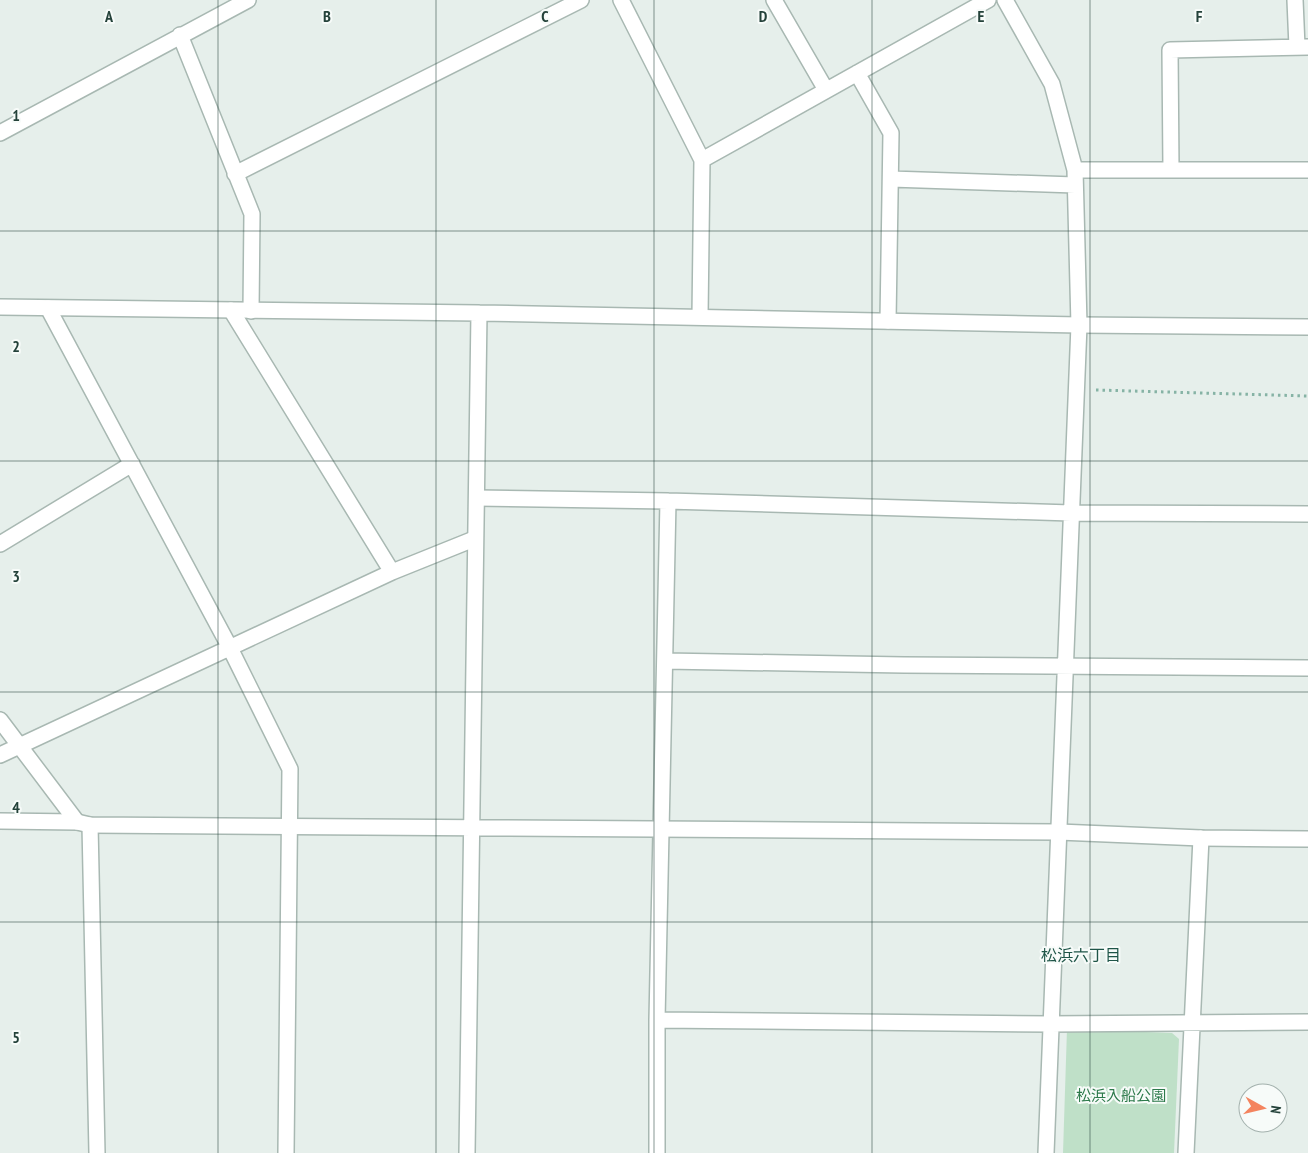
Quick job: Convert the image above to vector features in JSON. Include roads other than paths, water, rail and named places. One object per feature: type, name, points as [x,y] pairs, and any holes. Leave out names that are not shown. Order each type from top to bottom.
[{"type":"street","points":[[0,133],[248,0]]},
{"type":"street","points":[[236,174],[581,0]]},
{"type":"street","points":[[621,0],[702,160],[700,316]]},
{"type":"street","points":[[774,0],[826,90]]},
{"type":"street","points":[[702,160],[988,0]]},
{"type":"street","points":[[1005,0],[1052,84],[1075,177],[1079,325],[1046,1153]]},
{"type":"street","points":[[1171,170],[1170,50],[1303,47],[1295,0]]},
{"type":"street","points":[[180,35],[252,214],[251,311]]},
{"type":"street","points":[[857,73],[892,133],[888,321]]},
{"type":"street","points":[[891,179],[1075,177],[1171,170],[1308,170]]},
{"type":"street","points":[[0,307],[700,316],[1079,325],[1308,327]]},
{"type":"street","points":[[48,308],[229,646],[290,769],[291,826],[286,1153]]},
{"type":"street","points":[[231,310],[392,572]]},
{"type":"street","points":[[467,1153],[474,540],[477,498],[479,313]]},
{"type":"street","points":[[0,544],[132,464]]},
{"type":"street","points":[[477,498],[668,501],[1071,513],[1308,514]]},
{"type":"street","points":[[657,1153],[668,501]]},
{"type":"street","points":[[0,754],[229,646],[392,572],[474,540]]},
{"type":"street","points":[[665,661],[1308,668]]},
{"type":"street","points":[[0,720],[83,823],[98,1153]]},
{"type":"street","points":[[0,821],[291,826],[1059,832],[1201,838],[1308,839]]},
{"type":"street","points":[[1186,1153],[1201,838]]},
{"type":"street","points":[[658,1020],[1050,1024],[1308,1022]]},
{"type":"district","name":"松浜六丁目","points":[[1081,955]]},
{"type":"park label","name":"松浜入船公園","points":[[1121,1096]]}]
